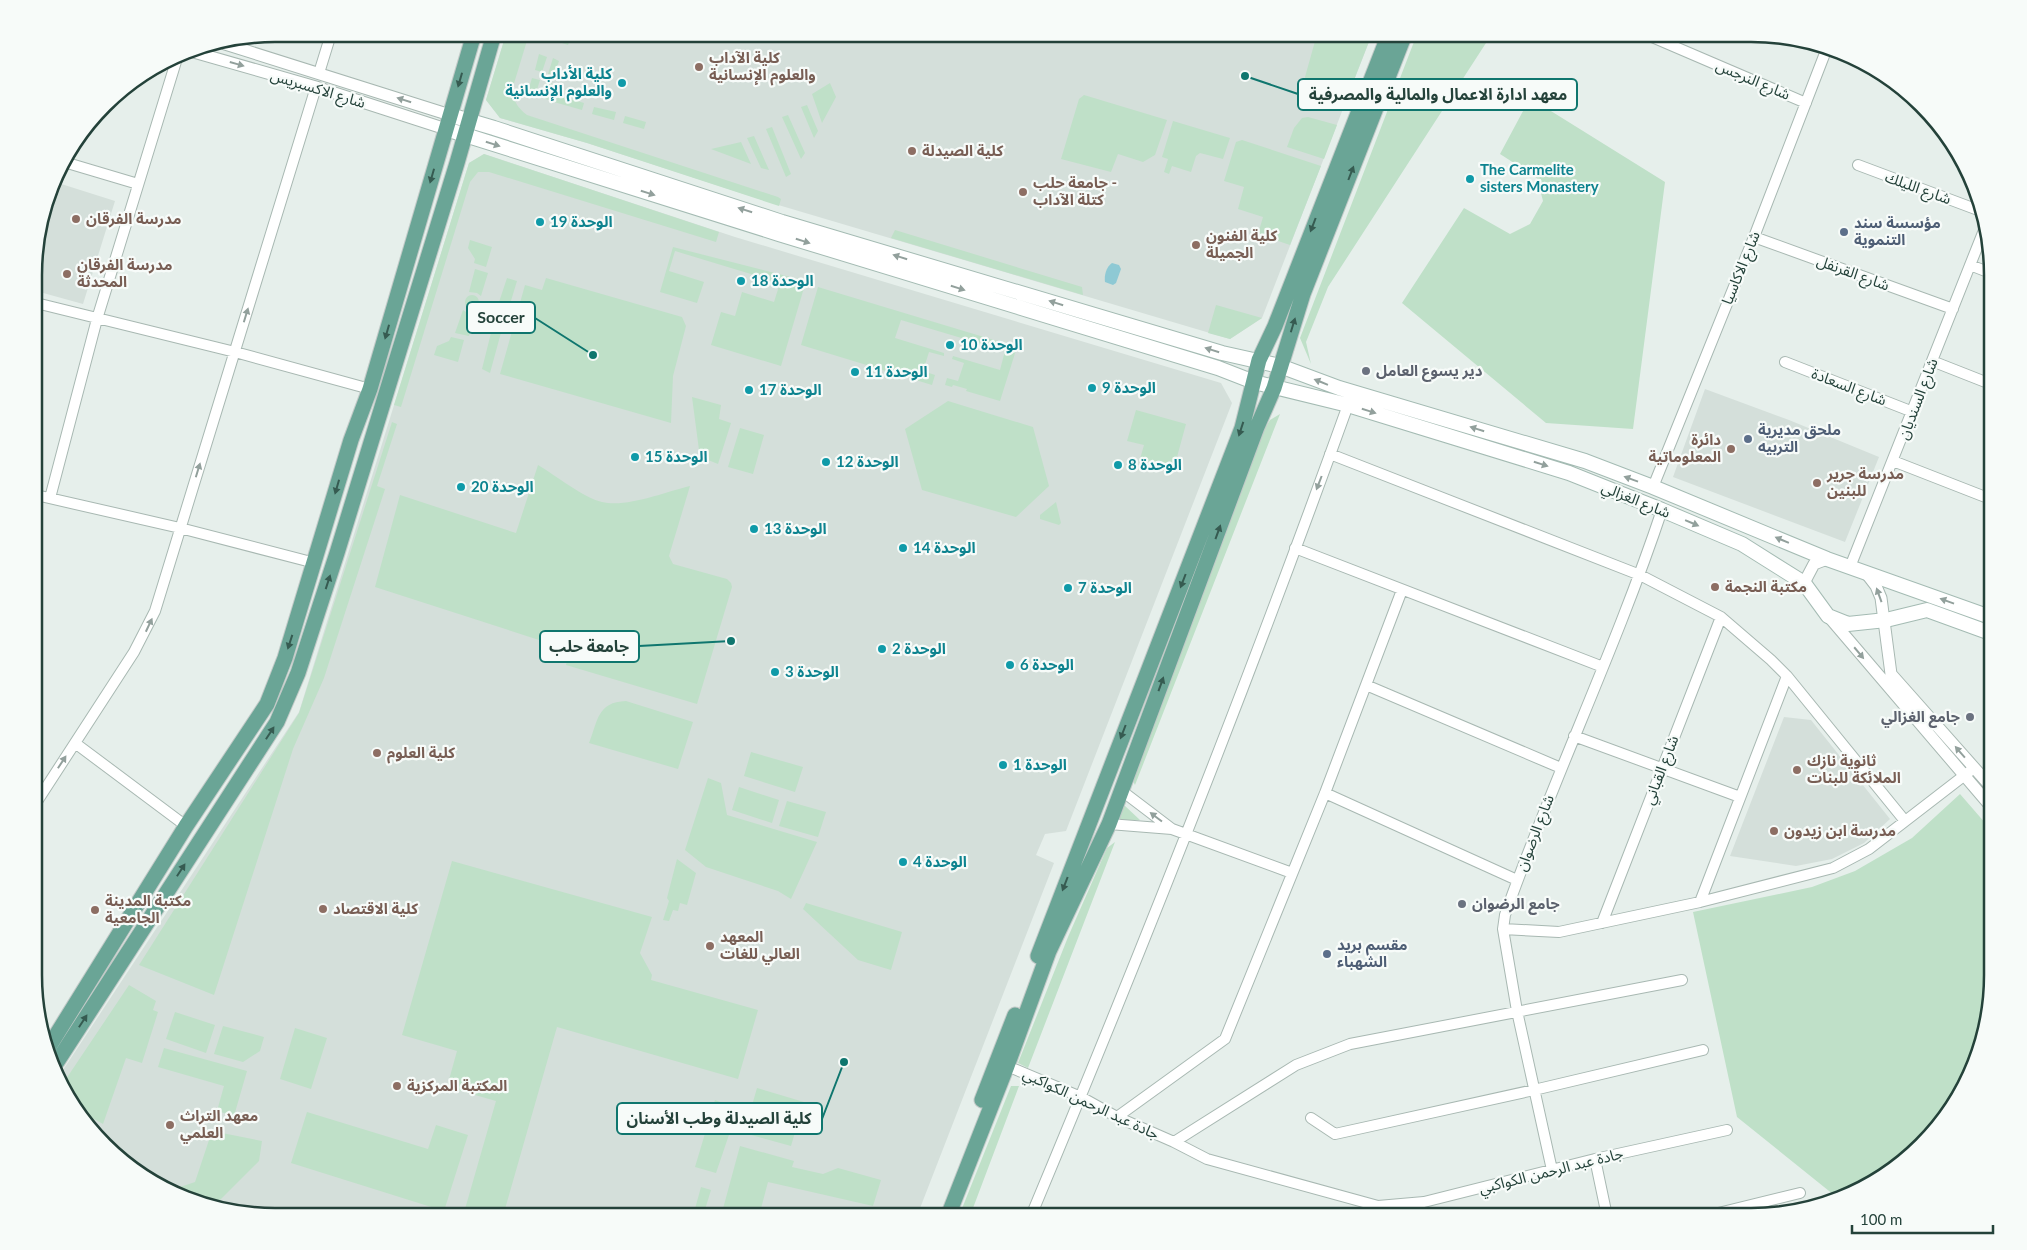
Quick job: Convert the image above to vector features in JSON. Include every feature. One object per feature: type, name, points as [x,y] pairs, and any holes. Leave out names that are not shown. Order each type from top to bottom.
[{"type":"main road","points":[[52,1041],[186,826],[267,704],[285,658],[343,467],[370,389],[472,42]]},
{"type":"main road","points":[[59,1060],[277,722],[298,673],[393,373],[492,42]]},
{"type":"main road","points":[[940,1208],[1242,428],[1259,360],[1275,326],[1290,282],[1386,42]]},
{"type":"main road","points":[[951,1208],[1049,952],[1109,824],[1122,791],[1257,426],[1274,388],[1303,294],[1402,42]]},
{"type":"main road","points":[[448,122],[467,128]]},
{"type":"main road","name":"شارع الغزالي","points":[[467,128],[1222,353],[1280,366],[1338,388],[1585,461],[1827,559],[1984,615]]},
{"type":"main road","name":"شارع الغزالي","points":[[467,128],[779,234],[1218,368],[1254,382],[1348,404],[1569,473],[1742,544],[1804,584],[1828,616]]},
{"type":"main road","points":[[343,467],[361,472]]},
{"type":"main road","points":[[1828,616],[1848,624],[1886,620],[1927,610],[1984,631]]},
{"type":"street","points":[[320,73],[329,42]]},
{"type":"street","name":"شارع النرجس","points":[[1665,42],[1806,103]]},
{"type":"street","points":[[233,46],[320,73],[448,122]]},
{"type":"street","name":"شارع الاكاسيا","points":[[1653,487],[1754,237],[1825,54]]},
{"type":"street","name":"شارع الاكسبريس","points":[[202,55],[448,122]]},
{"type":"street","points":[[50,498],[97,319],[175,66]]},
{"type":"street","points":[[42,794],[145,633],[162,590],[316,87]]},
{"type":"street","points":[[71,164],[138,184]]},
{"type":"street","name":"شارع الليلك","points":[[1858,165],[1975,209]]},
{"type":"street","name":"شارع القرنفل","points":[[1754,237],[1953,309]]},
{"type":"street","name":"شارع السنديان","points":[[1850,567],[1981,237]]},
{"type":"street","points":[[1970,265],[1984,270]]},
{"type":"street","points":[[42,305],[235,352],[370,389]]},
{"type":"street","points":[[1932,361],[1984,381]]},
{"type":"street","name":"شارع السعادة","points":[[1785,362],[1913,412]]},
{"type":"street","points":[[1034,1208],[1081,1097],[1186,834],[1348,404]]},
{"type":"street","points":[[1330,454],[1640,576],[1721,617],[1738,630],[1786,676],[1905,822]]},
{"type":"street","points":[[1893,461],[1984,496]]},
{"type":"street","points":[[42,496],[180,528],[315,563]]},
{"type":"street","name":"شارع الرضوان","points":[[1552,1170],[1517,1012],[1503,929],[1505,916],[1517,880],[1561,768],[1640,576],[1662,510]]},
{"type":"street","points":[[1295,548],[1603,667]]},
{"type":"street","points":[[1804,584],[1814,564],[1827,559]]},
{"type":"street","points":[[1866,573],[1876,586],[1881,598],[1886,620],[1891,674],[1984,779]]},
{"type":"street","points":[[1117,1117],[1224,1039],[1325,793],[1402,590]]},
{"type":"street","points":[[1828,616],[1984,799]]},
{"type":"street","name":"شارع القباني","points":[[1602,923],[1721,617]]},
{"type":"street","points":[[1700,902],[1786,676]]},
{"type":"street","points":[[1366,685],[1561,768]]},
{"type":"street","points":[[1574,736],[1740,797]]},
{"type":"street","points":[[75,743],[186,826]]},
{"type":"street","points":[[1503,929],[1559,932],[1700,902],[1833,868],[1869,850],[1974,768]]},
{"type":"street","points":[[1122,791],[1172,829]]},
{"type":"street","points":[[1325,793],[1517,880]]},
{"type":"street","points":[[1109,824],[1172,829],[1292,873]]},
{"type":"street","name":"جادة عبد الرحمن الكواكبي","points":[[1174,1142],[1296,1065],[1350,1044],[1682,980]]},
{"type":"street","points":[[1311,1118],[1335,1134],[1703,1050]]},
{"type":"street","name":"جادة عبد الرحمن الكواكبي","points":[[1007,1066],[1081,1097],[1117,1117],[1207,1159],[1378,1206],[1424,1202],[1595,1159],[1727,1130]]},
{"type":"street","points":[[1595,1159],[1605,1208]]},
{"type":"street","points":[[1739,1208],[1800,1193]]},
{"type":"shaded area","name":"جامعة حلب - كتلة الآداب","points":[[504,42],[1369,42],[1262,318],[1230,339],[775,204],[587,143],[500,118],[486,100]]},
{"type":"shaded area","points":[[484,154],[735,237],[1221,383],[1232,403],[1066,831],[1045,834],[1036,855],[1054,863],[920,1208],[276,1208],[245,1206],[215,1200],[186,1190],[146,1168],[122,1150],[100,1128],[82,1104],[63,1070],[299,712],[469,163]]},
{"type":"shaded area","points":[[61,184],[115,201],[83,304],[42,293],[44,245],[50,215]]},
{"type":"shaded area","points":[[1705,389],[1789,420],[1879,457],[1845,542],[1673,477]]},
{"type":"shaded area","points":[[1784,717],[1811,720],[1890,819],[1864,843],[1832,859],[1796,866],[1730,856]]},
{"type":"green space","points":[[504,42],[527,42],[512,90],[517,104],[527,115],[778,197],[781,199],[779,206],[587,143],[500,118],[486,100]]},
{"type":"green space","points":[[1315,42],[1369,42],[1343,108],[1322,99],[1307,86],[1305,77]]},
{"type":"green space","points":[[1414,42],[1486,43],[1328,287],[1306,342],[1311,364],[1300,338]]},
{"type":"green space","points":[[539,54],[547,57],[542,72],[535,70]]},
{"type":"green space","points":[[553,58],[559,61],[554,76],[548,74]]},
{"type":"green space","points":[[532,78],[540,80],[535,96],[530,92],[529,88]]},
{"type":"green space","points":[[546,82],[553,84],[549,100],[542,98]]},
{"type":"green space","points":[[830,83],[836,97],[822,123],[812,94]]},
{"type":"green space","points":[[559,86],[563,87],[561,96],[584,103],[582,110],[554,102]]},
{"type":"green space","points":[[1084,95],[1167,120],[1155,155],[1143,162],[1118,154],[1111,172],[1061,159],[1079,99]]},
{"type":"green space","points":[[1530,98],[1665,182],[1633,429],[1546,423],[1402,303],[1464,208],[1510,234],[1530,224],[1543,201],[1537,178],[1500,154]]},
{"type":"green space","points":[[807,105],[818,131],[814,138],[801,107]]},
{"type":"green space","points":[[594,107],[616,112],[614,120],[592,114]]},
{"type":"green space","points":[[788,115],[805,153],[801,159],[782,117]]},
{"type":"green space","points":[[625,116],[646,122],[644,129],[623,123]]},
{"type":"green space","points":[[1308,117],[1337,125],[1324,159],[1287,147],[1294,128],[1302,118]]},
{"type":"green space","points":[[1173,121],[1230,138],[1223,159],[1200,153],[1196,156],[1191,172],[1172,166],[1169,174],[1164,172],[1168,159],[1162,157]]},
{"type":"green space","points":[[772,127],[791,174],[786,177],[766,129]]},
{"type":"green space","points":[[754,136],[769,170],[761,168],[747,138]]},
{"type":"green space","points":[[1242,140],[1321,166],[1290,245],[1258,234],[1263,217],[1238,209],[1244,187],[1224,181],[1236,142]]},
{"type":"green space","points":[[741,142],[751,164],[711,149]]},
{"type":"green space","points":[[484,154],[719,232],[716,242],[489,172],[478,172],[470,182],[401,407],[394,405],[469,163]]},
{"type":"green space","points":[[895,230],[1082,287],[1083,295],[891,238]]},
{"type":"green space","points":[[470,240],[492,247],[486,267],[474,263],[475,259],[468,248]]},
{"type":"green space","points":[[673,247],[806,281],[781,366],[711,345],[721,312],[735,316],[742,292],[774,302],[780,283],[675,251],[669,271],[704,282],[697,303],[660,292]]},
{"type":"green space","points":[[475,269],[488,273],[481,296],[477,293],[469,292]]},
{"type":"green space","points":[[507,278],[517,281],[507,314],[497,308]]},
{"type":"green space","points":[[546,278],[682,317],[686,326],[673,376],[671,423],[500,374],[525,285],[542,290]]},
{"type":"green space","points":[[818,287],[1017,347],[1000,401],[966,391],[967,389],[945,385],[947,378],[958,381],[964,363],[952,359],[953,356],[1000,370],[1005,351],[901,320],[895,338],[944,353],[944,356],[929,352],[923,371],[935,375],[932,385],[801,345]]},
{"type":"green space","points":[[472,295],[477,297],[479,302],[477,307],[472,309],[467,307],[465,302],[467,297]]},
{"type":"green space","points":[[1216,305],[1262,318],[1230,339],[1208,333]]},
{"type":"green space","points":[[463,310],[469,314],[475,314],[469,336],[455,333]]},
{"type":"green space","points":[[493,325],[502,329],[490,373],[482,369]]},
{"type":"green space","points":[[451,337],[464,340],[458,362],[434,355],[437,346],[449,341]]},
{"type":"green space","points":[[692,397],[721,405],[719,419],[731,423],[718,464],[708,460],[699,450]]},
{"type":"green space","points":[[948,401],[1033,427],[1049,486],[1016,517],[922,490],[905,429]]},
{"type":"green space","points":[[1136,410],[1186,424],[1174,468],[1140,459],[1144,445],[1127,441]]},
{"type":"green space","points":[[1280,414],[1135,785],[1133,781],[1165,683],[1262,433],[1270,420]]},
{"type":"green space","points":[[392,422],[397,424],[377,486],[385,489],[324,678],[293,749],[214,995],[139,965],[299,713]]},
{"type":"green space","points":[[740,428],[764,435],[753,474],[728,467]]},
{"type":"green space","points":[[538,465],[578,491],[602,502],[622,503],[634,501],[690,486],[669,556],[673,564],[727,579],[732,587],[697,704],[566,665],[570,650],[375,587],[400,495],[516,533]]},
{"type":"green space","points":[[1056,502],[1061,523],[1059,525],[1040,519],[1040,515]]},
{"type":"green space","points":[[626,701],[693,722],[678,769],[589,743],[597,720],[604,709],[616,702]]},
{"type":"green space","points":[[751,752],[803,767],[795,792],[744,776]]},
{"type":"green space","points":[[708,778],[721,783],[727,815],[817,842],[791,899],[778,891],[706,867],[685,850]]},
{"type":"green space","points":[[739,787],[779,800],[772,823],[732,810]]},
{"type":"green space","points":[[1960,794],[1984,822],[1984,990],[1977,1035],[1960,1078],[1945,1104],[1927,1128],[1905,1150],[1881,1168],[1855,1183],[1832,1193],[1737,1117],[1693,912],[1812,887],[1855,871],[1912,838]]},
{"type":"green space","points":[[787,801],[826,812],[818,837],[779,826]]},
{"type":"green space","points":[[1124,805],[1140,820],[1118,821]]},
{"type":"green space","points":[[1115,842],[1028,1068],[1018,1063],[1068,937],[1107,848]]},
{"type":"green space","points":[[677,859],[696,873],[687,905],[680,903],[678,911],[673,910],[669,921],[663,920],[669,901],[667,898]]},
{"type":"green space","points":[[452,861],[652,917],[640,953],[652,975],[651,980],[758,1010],[738,1079],[557,1027],[505,1208],[465,1208],[496,1101],[447,1087],[457,1051],[402,1035]]},
{"type":"green space","points":[[806,903],[902,932],[891,970],[858,960],[803,909]]},
{"type":"green space","points":[[129,985],[156,1001],[153,1010],[158,1012],[142,1063],[126,1058],[103,1124],[93,1118],[67,1078]]},
{"type":"green space","points":[[175,1012],[215,1025],[206,1053],[166,1039]]},
{"type":"green space","points":[[223,1026],[264,1037],[260,1051],[243,1062],[214,1054]]},
{"type":"green space","points":[[295,1028],[327,1038],[311,1089],[280,1079]]},
{"type":"green space","points":[[164,1048],[247,1071],[234,1116],[217,1111],[224,1086],[158,1067]]},
{"type":"green space","points":[[1011,1086],[1019,1086],[973,1208],[962,1208]]},
{"type":"green space","points":[[757,1088],[804,1102],[791,1146],[744,1133]]},
{"type":"green space","points":[[715,1100],[731,1106],[729,1115],[733,1123],[716,1173],[695,1167]]},
{"type":"green space","points":[[307,1112],[428,1149],[436,1125],[468,1135],[445,1208],[434,1208],[291,1163]]},
{"type":"green space","points":[[212,1131],[262,1141],[259,1161],[219,1201],[180,1187],[195,1182]]},
{"type":"green space","points":[[740,1146],[794,1161],[792,1167],[823,1174],[838,1168],[881,1180],[873,1206],[768,1182],[761,1208],[723,1208]]},
{"type":"green space","points":[[701,1187],[711,1190],[705,1208],[695,1208]]},
{"type":"water","points":[[1112,263],[1119,265],[1121,269],[1116,283],[1113,285],[1105,282],[1105,274]]},
{"type":"place","name":"كلية الآداب والعلوم الإنسانية","points":[[699,67]]},
{"type":"place","name":"معهد ادارة الاعمال والمالية والمصرفية","points":[[1245,76]]},
{"type":"place","name":"كلية الأداب والعلوم الإنسانية","points":[[622,83]]},
{"type":"place","name":"كلية الصيدلة","points":[[912,151]]},
{"type":"place","name":"The Carmelite sisters Monastery","points":[[1470,179]]},
{"type":"place","name":"جامعة حلب - كتلة الآداب","points":[[1023,192]]},
{"type":"place","name":"مدرسة الفرقان","points":[[76,219]]},
{"type":"place","name":"الوحدة 19","points":[[540,222]]},
{"type":"place","name":"مؤسسة سند التنموية","points":[[1844,232]]},
{"type":"place","name":"كلية الفنون الجميلة","points":[[1196,245]]},
{"type":"place","name":"مدرسة الفرقان المحدثة","points":[[67,274]]},
{"type":"place","name":"الوحدة 18","points":[[741,281]]},
{"type":"place","name":"الوحدة 10","points":[[950,345]]},
{"type":"place","name":"Soccer","points":[[593,355]]},
{"type":"place","name":"دير يسوع العامل","points":[[1366,371]]},
{"type":"place","name":"الوحدة 11","points":[[855,372]]},
{"type":"place","name":"الوحدة 9","points":[[1092,388]]},
{"type":"place","name":"الوحدة 17","points":[[749,390]]},
{"type":"place","name":"ملحق مديرية التربيه","points":[[1748,439]]},
{"type":"place","name":"دائرة المعلوماتية","points":[[1731,449]]},
{"type":"place","name":"الوحدة 15","points":[[635,457]]},
{"type":"place","name":"الوحدة 12","points":[[826,462]]},
{"type":"place","name":"الوحدة 8","points":[[1118,465]]},
{"type":"place","name":"مدرسة جرير للبنين","points":[[1817,483]]},
{"type":"place","name":"الوحدة 20","points":[[461,487]]},
{"type":"place","name":"الوحدة 13","points":[[754,529]]},
{"type":"place","name":"الوحدة 14","points":[[903,548]]},
{"type":"place","name":"مكتبة النجمة","points":[[1715,587]]},
{"type":"place","name":"الوحدة 7","points":[[1068,588]]},
{"type":"place","name":"جامعة حلب","points":[[731,641]]},
{"type":"place","name":"الوحدة 2","points":[[882,649]]},
{"type":"place","name":"الوحدة 6","points":[[1010,665]]},
{"type":"place","name":"الوحدة 3","points":[[775,672]]},
{"type":"place","name":"جامع الغزالي","points":[[1970,717]]},
{"type":"place","name":"كلية العلوم","points":[[377,753]]},
{"type":"place","name":"الوحدة 1","points":[[1003,765]]},
{"type":"place","name":"ثانوية نازك الملائكة للبنات","points":[[1797,770]]},
{"type":"place","name":"مدرسة ابن زيدون","points":[[1774,831]]},
{"type":"place","name":"الوحدة 4","points":[[903,862]]},
{"type":"place","name":"جامع الرضوان","points":[[1462,904]]},
{"type":"place","name":"كلية الاقتصاد","points":[[323,909]]},
{"type":"place","name":"مكتبة المدينة الجامعية","points":[[95,910]]},
{"type":"place","name":"المعهد العالي للغات","points":[[710,946]]},
{"type":"place","name":"مقسم بريد الشهباء","points":[[1327,954]]},
{"type":"place","name":"كلية الصيدلة وطب الأسنان","points":[[844,1062]]},
{"type":"place","name":"المكتبة المركزية","points":[[397,1086]]},
{"type":"place","name":"معهد التراث العلمي","points":[[170,1125]]}]
